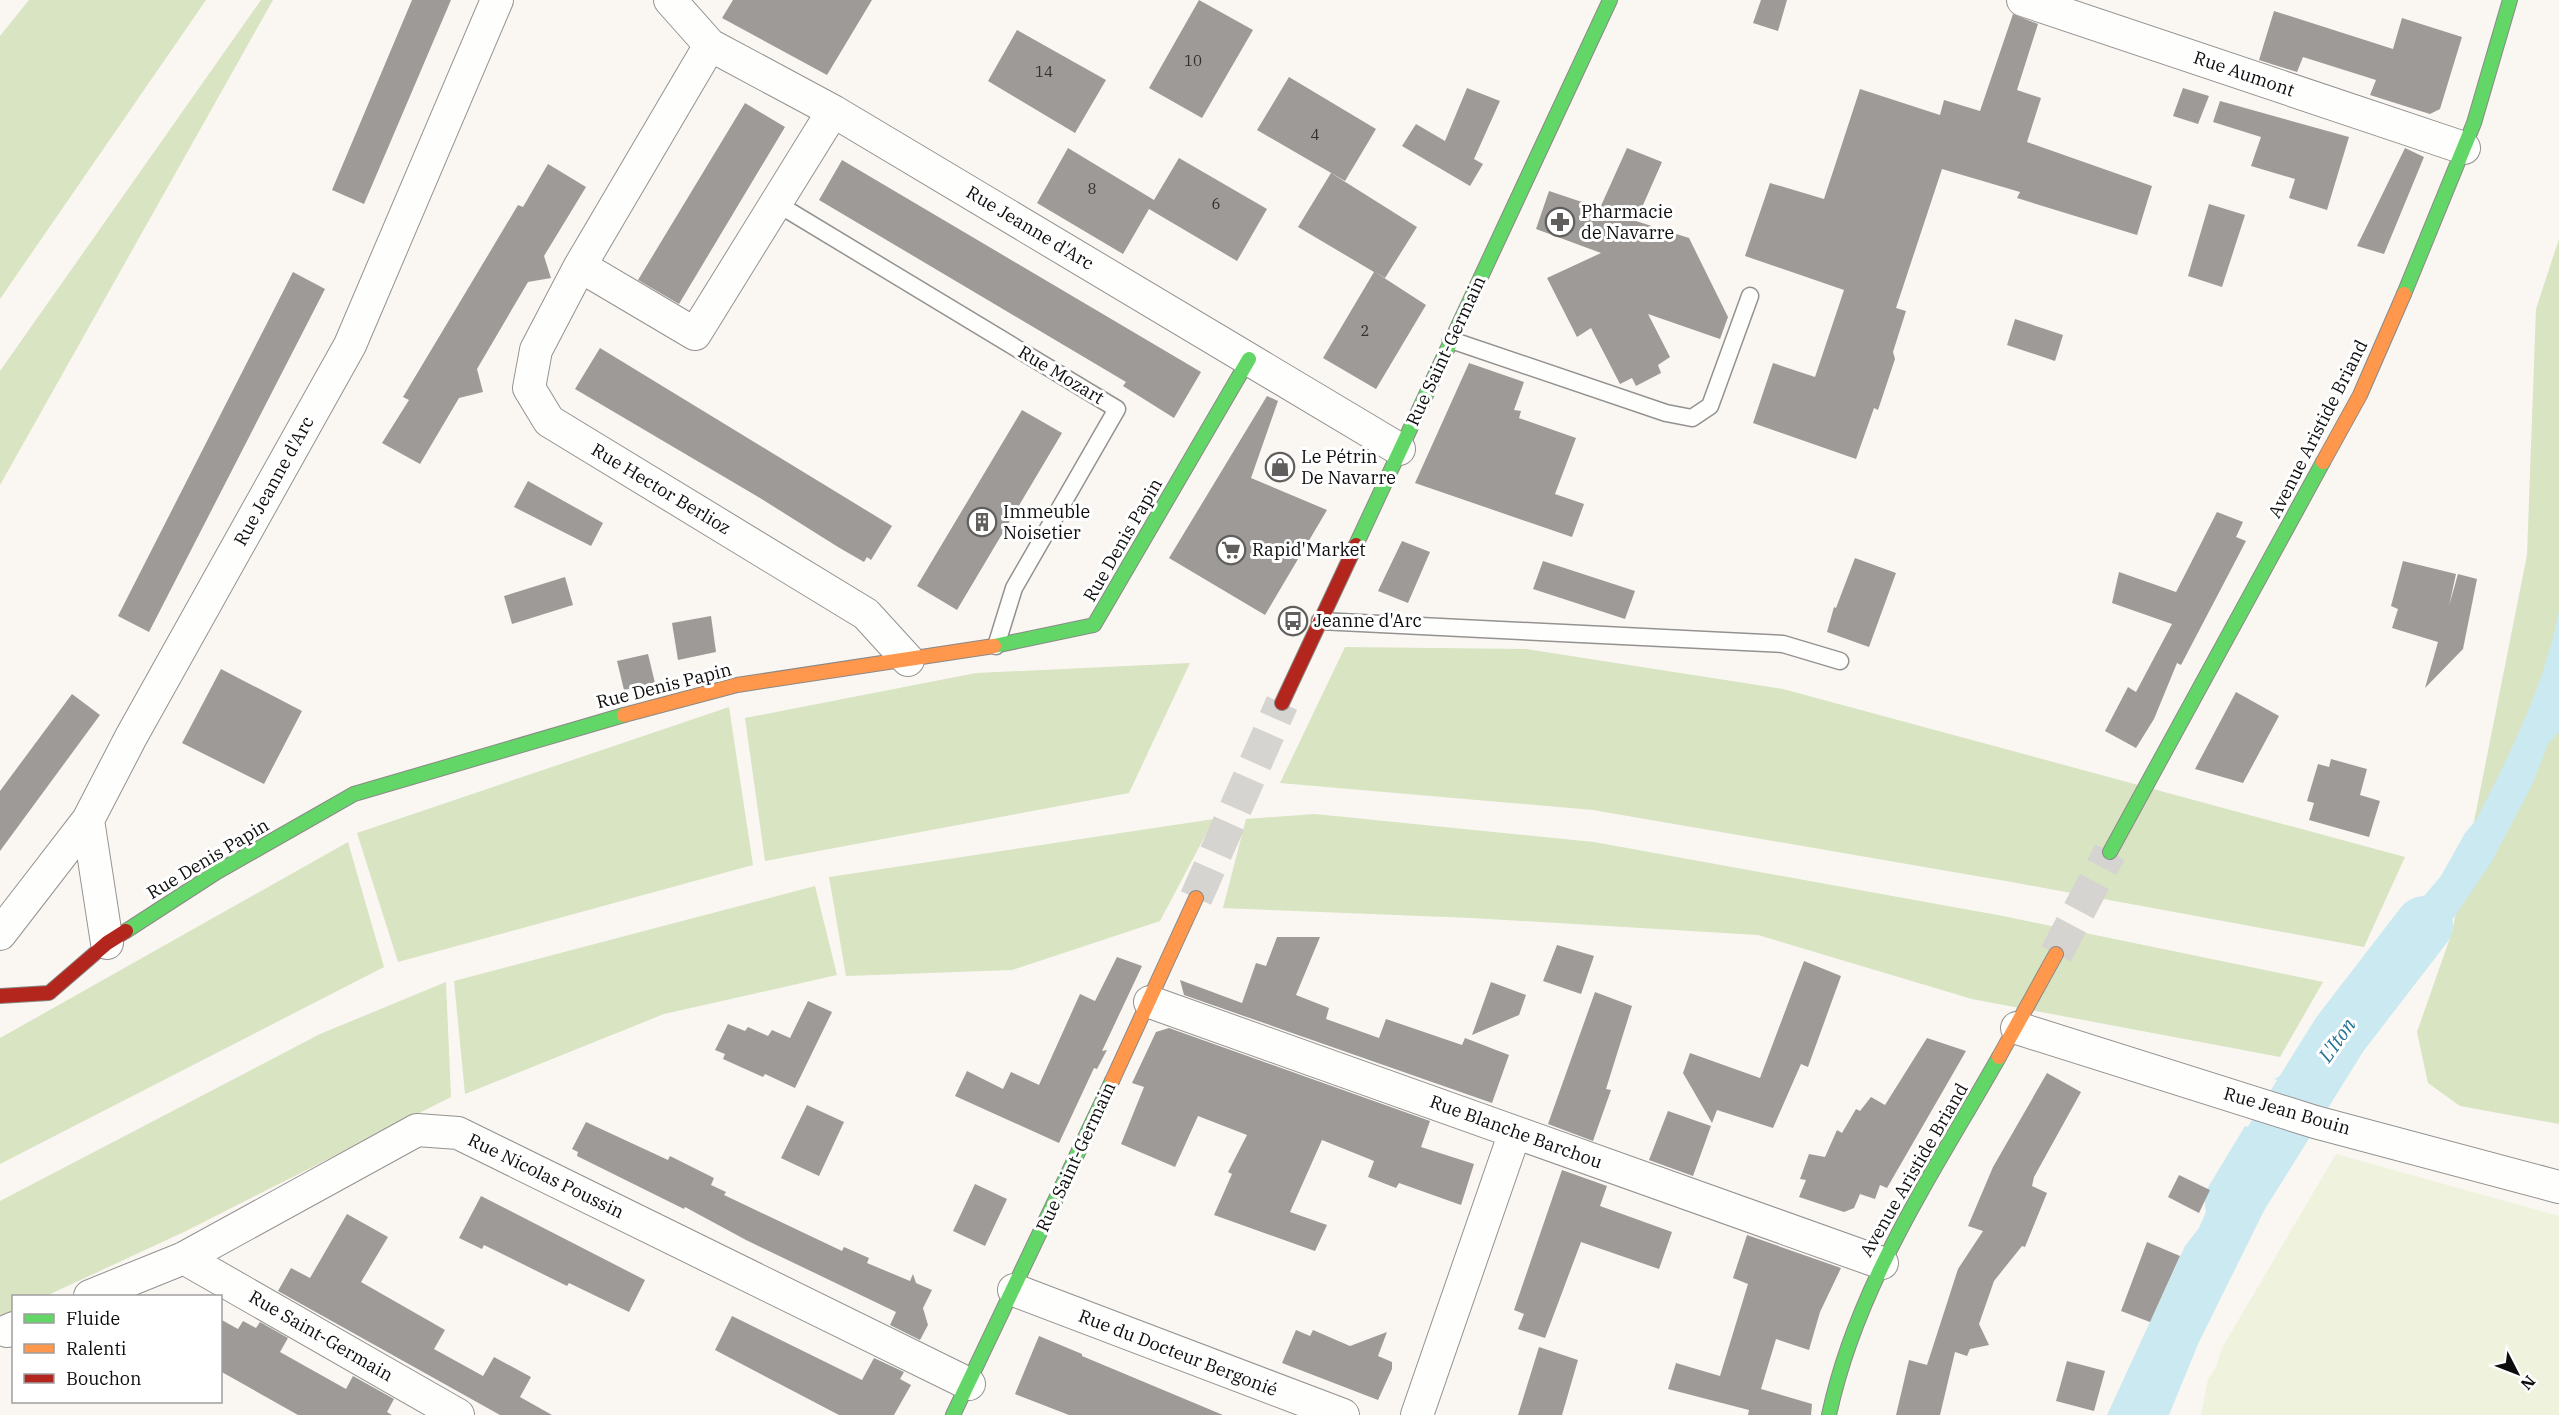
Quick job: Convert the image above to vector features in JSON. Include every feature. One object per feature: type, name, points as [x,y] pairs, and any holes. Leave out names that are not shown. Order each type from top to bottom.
[{"type":"street","name":"Rue Jeanne d'Arc","points":[[0,934],[88,820],[136,727],[350,345],[497,0]]},
{"type":"street","name":"Rue Jeanne d'Arc","points":[[670,0],[710,45],[833,111],[1399,449]]},
{"type":"street","name":"Rue Saint-Germain","points":[[1282,703],[1610,0]]},
{"type":"street","name":"Rue Aumont","points":[[2023,0],[2464,148]]},
{"type":"street","name":"Avenue Aristide Briand","points":[[2110,852],[2360,395],[2444,201],[2464,148],[2510,0]]},
{"type":"street","points":[[710,45],[580,266],[695,334],[833,111]]},
{"type":"street","name":"Rue Hector Berlioz","points":[[580,266],[536,350],[529,388],[549,421],[866,614],[908,660]]},
{"type":"street","name":"Rue Denis Papin","points":[[0,996],[49,993],[107,944],[217,872],[354,794],[555,733],[737,685],[996,646],[1094,625],[1249,359]]},
{"type":"street","points":[[88,820],[107,944]]},
{"type":"street","name":"Rue Saint-Germain","points":[[953,1415],[1150,1002],[1196,898]]},
{"type":"street","name":"Avenue Aristide Briand","points":[[1829,1415],[1837,1368],[1854,1319],[1882,1263],[2017,1028],[2056,954]]},
{"type":"street","name":"Rue Blanche Barchou","points":[[1150,1002],[1882,1263]]},
{"type":"street","name":"Rue Jean Bouin","points":[[2017,1028],[2314,1122],[2559,1187]]},
{"type":"street","name":"Rue Nicolas Poussin","points":[[92,1295],[184,1258],[417,1130],[458,1133],[969,1384]]},
{"type":"street","points":[[1417,1415],[1515,1132]]},
{"type":"street","name":"Rue Saint-Germain","points":[[184,1258],[458,1415]]},
{"type":"street","name":"Rue du Docteur Bergonié","points":[[1014,1290],[1343,1415]]},
{"type":"lane","name":"Rue Mozart","points":[[776,203],[1117,409],[1014,588],[996,646]]},
{"type":"lane","points":[[1451,340],[1666,413],[1692,418],[1710,406],[1750,296]]},
{"type":"lane","points":[[1320,621],[1783,645],[1840,662]]},
{"type":"green space","points":[[29,0],[206,0],[0,299],[0,36]]},
{"type":"green space","points":[[261,0],[273,0],[0,485],[0,371]]},
{"type":"green space","points":[[2559,239],[2559,1124],[2460,1106],[2428,1083],[2417,1032],[2452,932],[2527,555],[2536,309]]},
{"type":"green space","points":[[1345,647],[1526,649],[1783,689],[2405,857],[2364,947],[2017,883],[1593,810],[1280,783]]},
{"type":"green space","points":[[1190,663],[1129,793],[765,861],[745,718],[976,673]]},
{"type":"green space","points":[[729,707],[753,865],[398,962],[357,833]]},
{"type":"green space","points":[[1315,814],[1594,842],[2003,916],[2323,982],[2280,1057],[1972,999],[1758,935],[1472,918],[1223,908],[1246,819]]},
{"type":"green space","points":[[1214,819],[1160,921],[1012,970],[846,976],[829,877]]},
{"type":"green space","points":[[348,842],[384,967],[0,1164],[0,1038]]},
{"type":"green space","points":[[815,886],[837,975],[664,1014],[465,1094],[454,981]]},
{"type":"green space","points":[[446,982],[451,1097],[186,1231],[48,1295],[12,1295],[12,1312],[0,1318],[0,1201],[320,1034]]},
{"type":"green space","points":[[2336,1154],[2559,1216],[2559,1415],[2201,1415],[2208,1379],[2216,1367],[2222,1348]]},
{"type":"water","points":[[2559,611],[2559,732],[2548,744],[2533,783],[2491,863],[2399,998],[2352,981],[2441,876],[2465,833],[2476,820],[2514,744],[2536,692]]},
{"type":"water","points":[[2333,1007],[2380,1025],[2325,1095],[2274,1079],[2280,1076]]},
{"type":"water","points":[[2245,1126],[2298,1142],[2199,1342],[2169,1415],[2107,1415],[2185,1246],[2199,1228],[2214,1193],[2207,1189]]},
{"type":"building","points":[[412,0],[451,0],[364,204],[332,190]]},
{"type":"building","points":[[733,0],[872,0],[827,75],[722,18]]},
{"type":"building","points":[[1199,0],[1253,30],[1202,118],[1149,88]]},
{"type":"building","points":[[1761,0],[1787,0],[1778,31],[1753,23]]},
{"type":"building","points":[[2274,11],[2393,49],[2402,18],[2462,37],[2440,109],[2430,114],[2370,95],[2376,80],[2303,57],[2297,72],[2259,60]]},
{"type":"building","points":[[2013,14],[2038,24],[2017,90],[2041,98],[2027,142],[2152,186],[2137,235],[2017,198],[2020,192],[1942,169],[1896,308],[1906,311],[1893,352],[1895,359],[1878,410],[1874,408],[1856,459],[1753,423],[1773,363],[1815,377],[1844,290],[1745,256],[1770,183],[1824,199],[1860,89],[1940,115],[1944,100],[1980,111]]},
{"type":"building","points":[[1017,30],[1106,80],[1075,133],[988,81]]},
{"type":"building","points":[[1289,77],[1376,129],[1345,181],[1257,130]]},
{"type":"building","points":[[1467,88],[1500,101],[1474,159],[1483,164],[1470,186],[1402,146],[1416,124],[1445,141]]},
{"type":"building","points":[[2183,88],[2209,96],[2198,124],[2173,116]]},
{"type":"building","points":[[2220,101],[2349,137],[2327,210],[2289,198],[2295,179],[2251,166],[2261,137],[2213,122]]},
{"type":"building","points":[[745,103],[785,127],[679,304],[638,280]]},
{"type":"building","points":[[1068,148],[1154,200],[1179,158],[1267,209],[1237,261],[1149,209],[1123,254],[1037,203]]},
{"type":"building","points":[[1627,148],[1662,162],[1636,221],[1689,238],[1728,317],[1720,339],[1648,314],[1670,357],[1658,365],[1661,373],[1636,386],[1632,378],[1620,384],[1591,328],[1577,337],[1547,278],[1601,253],[1536,229],[1549,191],[1600,208]]},
{"type":"building","points":[[2405,148],[2424,157],[2384,254],[2357,246]]},
{"type":"building","points":[[842,160],[1201,372],[1174,418],[1123,386],[1126,382],[819,200]]},
{"type":"building","points":[[548,164],[586,187],[544,256],[551,278],[528,282],[477,369],[483,392],[459,398],[420,464],[382,443],[409,400],[403,397],[518,205],[523,207]]},
{"type":"building","points":[[1331,173],[1417,227],[1385,278],[1375,272],[1426,305],[1376,389],[1323,358],[1374,272],[1298,227]]},
{"type":"building","points":[[2209,204],[2245,215],[2222,287],[2188,276]]},
{"type":"building","points":[[293,272],[325,289],[149,632],[118,616]]},
{"type":"building","points":[[2015,319],[2063,335],[2055,361],[2007,345]]},
{"type":"building","points":[[600,348],[892,526],[871,560],[867,557],[864,562],[838,547],[760,498],[575,389]]},
{"type":"building","points":[[1469,363],[1524,382],[1514,410],[1521,411],[1519,418],[1576,438],[1555,494],[1584,504],[1572,537],[1415,483]]},
{"type":"building","points":[[1267,396],[1278,401],[1251,478],[1327,510],[1265,615],[1169,558]]},
{"type":"building","name":"Immeuble Noisetier","points":[[1022,410],[1062,433],[957,610],[917,586]]},
{"type":"building","points":[[528,481],[603,523],[591,546],[514,507]]},
{"type":"building","points":[[2217,512],[2243,522],[2236,537],[2246,541],[2181,665],[2177,663],[2154,719],[2136,748],[2105,731],[2128,687],[2136,692],[2172,624],[2112,603],[2119,572],[2176,592]]},
{"type":"building","points":[[1402,541],[1430,552],[1408,603],[1378,591]]},
{"type":"building","points":[[1855,558],[1896,573],[1869,647],[1827,632],[1834,607],[1836,608]]},
{"type":"building","points":[[1543,561],[1635,591],[1625,619],[1533,589]]},
{"type":"building","points":[[2403,561],[2456,574],[2449,606],[2458,574],[2477,579],[2463,649],[2425,688],[2438,642],[2392,628],[2398,609],[2391,606]]},
{"type":"building","points":[[565,577],[573,605],[512,624],[504,596]]},
{"type":"building","points":[[711,616],[716,652],[678,660],[672,623]]},
{"type":"building","points":[[648,654],[655,683],[624,690],[617,661]]},
{"type":"building","points":[[221,669],[302,711],[264,784],[182,743]]},
{"type":"building","points":[[2236,692],[2279,716],[2243,783],[2195,769]]},
{"type":"building","points":[[72,694],[100,715],[0,851],[0,791]]},
{"type":"building","points":[[2331,759],[2367,769],[2360,795],[2380,801],[2369,837],[2309,820],[2314,803],[2307,801],[2318,764],[2329,767]]},
{"type":"building","points":[[1277,937],[1320,937],[1296,995],[1329,1008],[1326,1019],[1379,1038],[1386,1019],[1462,1045],[1465,1038],[1509,1055],[1492,1103],[1184,995],[1180,980],[1242,1003],[1256,963],[1266,966]]},
{"type":"building","points":[[1557,945],[1594,956],[1581,994],[1543,981]]},
{"type":"building","points":[[1117,957],[1142,966],[1102,1051],[1107,1050],[1097,1069],[1094,1068],[1059,1143],[955,1096],[967,1071],[1003,1089],[1011,1072],[1039,1085],[1080,994],[1095,1001]]},
{"type":"building","points":[[1804,961],[1841,976],[1808,1067],[1801,1064],[1773,1128],[1717,1110],[1712,1123],[1683,1073],[1690,1053],[1760,1078]]},
{"type":"building","points":[[1491,982],[1526,995],[1519,1015],[1472,1035]]},
{"type":"building","points":[[1595,992],[1632,1006],[1606,1089],[1611,1090],[1593,1141],[1548,1124]]},
{"type":"building","points":[[808,1001],[832,1012],[795,1088],[723,1059],[725,1054],[715,1050],[728,1024],[745,1031],[748,1027],[768,1036],[772,1030],[790,1038]]},
{"type":"building","points":[[1169,1028],[1430,1121],[1421,1147],[1474,1164],[1461,1205],[1399,1183],[1396,1188],[1368,1177],[1374,1161],[1322,1140],[1290,1212],[1327,1225],[1315,1251],[1214,1215],[1232,1174],[1228,1172],[1247,1135],[1198,1116],[1175,1167],[1121,1144],[1144,1087],[1132,1083],[1156,1032]]},
{"type":"building","points":[[1927,1038],[1966,1051],[1887,1188],[1880,1185],[1875,1199],[1860,1194],[1854,1208],[1844,1212],[1799,1197],[1806,1180],[1800,1179],[1809,1154],[1825,1157],[1837,1130],[1842,1133],[1856,1109],[1860,1111],[1871,1097],[1885,1105]]},
{"type":"building","points":[[2047,1073],[2081,1092],[2034,1177],[2032,1186],[2047,1193],[2025,1247],[2022,1246],[1994,1281],[1979,1324],[1989,1345],[1970,1349],[1967,1356],[1955,1352],[1940,1415],[1896,1415],[1909,1360],[1927,1365],[1958,1269],[1983,1231],[1968,1226],[1993,1167]]},
{"type":"building","points":[[807,1105],[844,1122],[819,1176],[781,1158]]},
{"type":"building","points":[[1668,1111],[1711,1126],[1693,1176],[1649,1160]]},
{"type":"building","points":[[586,1122],[668,1160],[670,1156],[714,1178],[711,1185],[726,1192],[724,1195],[842,1251],[844,1247],[869,1258],[867,1263],[910,1281],[913,1274],[916,1283],[932,1290],[923,1308],[928,1325],[920,1340],[890,1325],[896,1312],[577,1156],[578,1152],[572,1149]]},
{"type":"building","points":[[1562,1170],[1607,1186],[1600,1206],[1672,1232],[1659,1269],[1581,1242],[1545,1338],[1518,1329],[1524,1314],[1514,1310]]},
{"type":"building","points":[[2179,1175],[2210,1190],[2199,1213],[2168,1197]]},
{"type":"building","points":[[975,1184],[1007,1199],[985,1246],[953,1231]]},
{"type":"building","points":[[481,1196],[645,1280],[629,1312],[569,1283],[567,1286],[484,1245],[482,1249],[459,1238]]},
{"type":"building","points":[[347,1214],[388,1237],[361,1282],[445,1330],[434,1349],[483,1376],[494,1357],[531,1377],[520,1397],[552,1415],[500,1415],[278,1291],[291,1268],[310,1278]]},
{"type":"building","points":[[1747,1235],[1841,1268],[1820,1312],[1809,1350],[1776,1339],[1761,1389],[1812,1404],[1811,1415],[1748,1415],[1749,1410],[1668,1389],[1676,1363],[1720,1376],[1748,1284],[1733,1278]]},
{"type":"building","points":[[2147,1242],[2180,1256],[2150,1322],[2121,1311]]},
{"type":"building","points":[[732,1316],[862,1380],[874,1358],[904,1372],[900,1379],[911,1385],[894,1415],[839,1415],[715,1350]]},
{"type":"building","points":[[222,1320],[238,1329],[243,1321],[256,1328],[260,1322],[288,1338],[280,1352],[346,1389],[353,1376],[394,1399],[387,1412],[392,1415],[298,1415],[222,1372]]},
{"type":"building","points":[[1296,1330],[1310,1336],[1313,1330],[1350,1346],[1387,1332],[1378,1356],[1392,1362],[1392,1369],[1378,1400],[1282,1363]]},
{"type":"building","points":[[1039,1336],[1223,1415],[1069,1415],[1015,1394]]},
{"type":"building","points":[[1539,1347],[1578,1360],[1562,1415],[1518,1415]]},
{"type":"building","points":[[2067,1361],[2105,1371],[2094,1411],[2056,1401]]},
{"type":"waterway","name":"L'Iton","points":[[2234,1204],[2340,1034],[2424,925]]},
{"type":"tunnel","points":[[1196,898],[1282,703]]},
{"type":"tunnel","points":[[2056,954],[2110,852]]},
{"type":"traffic: fast","points":[[1356,545],[1610,0]]},
{"type":"traffic: fast","points":[[2404,294],[2474,123],[2510,0]]},
{"type":"traffic: fast","points":[[994,646],[1094,625],[1249,359]]},
{"type":"traffic: fast","points":[[2110,852],[2323,462]]},
{"type":"traffic: fast","points":[[126,931],[217,872],[354,794],[624,715]]},
{"type":"traffic: fast","points":[[1829,1415],[1858,1320],[1878,1274],[1924,1186],[1999,1057]]},
{"type":"traffic: fast","points":[[953,1415],[1112,1081]]},
{"type":"traffic: slow","points":[[2323,462],[2360,395],[2404,294]]},
{"type":"traffic: slow","points":[[624,715],[737,685],[994,646]]},
{"type":"traffic: slow","points":[[1112,1081],[1196,898]]},
{"type":"traffic: slow","points":[[1999,1057],[2056,954]]},
{"type":"traffic: jam","points":[[1282,703],[1356,545]]},
{"type":"traffic: jam","points":[[0,996],[49,993],[107,943],[126,931]]},
{"type":"place","name":"Pharmacie de Navarre","points":[[1560,222]]},
{"type":"place","name":"Le Pétrin De Navarre","points":[[1280,467]]},
{"type":"place","name":"Immeuble Noisetier","points":[[982,522]]},
{"type":"place","name":"Rapid'Market","points":[[1231,550]]},
{"type":"place","name":"Jeanne d'Arc","points":[[1293,621]]}]
